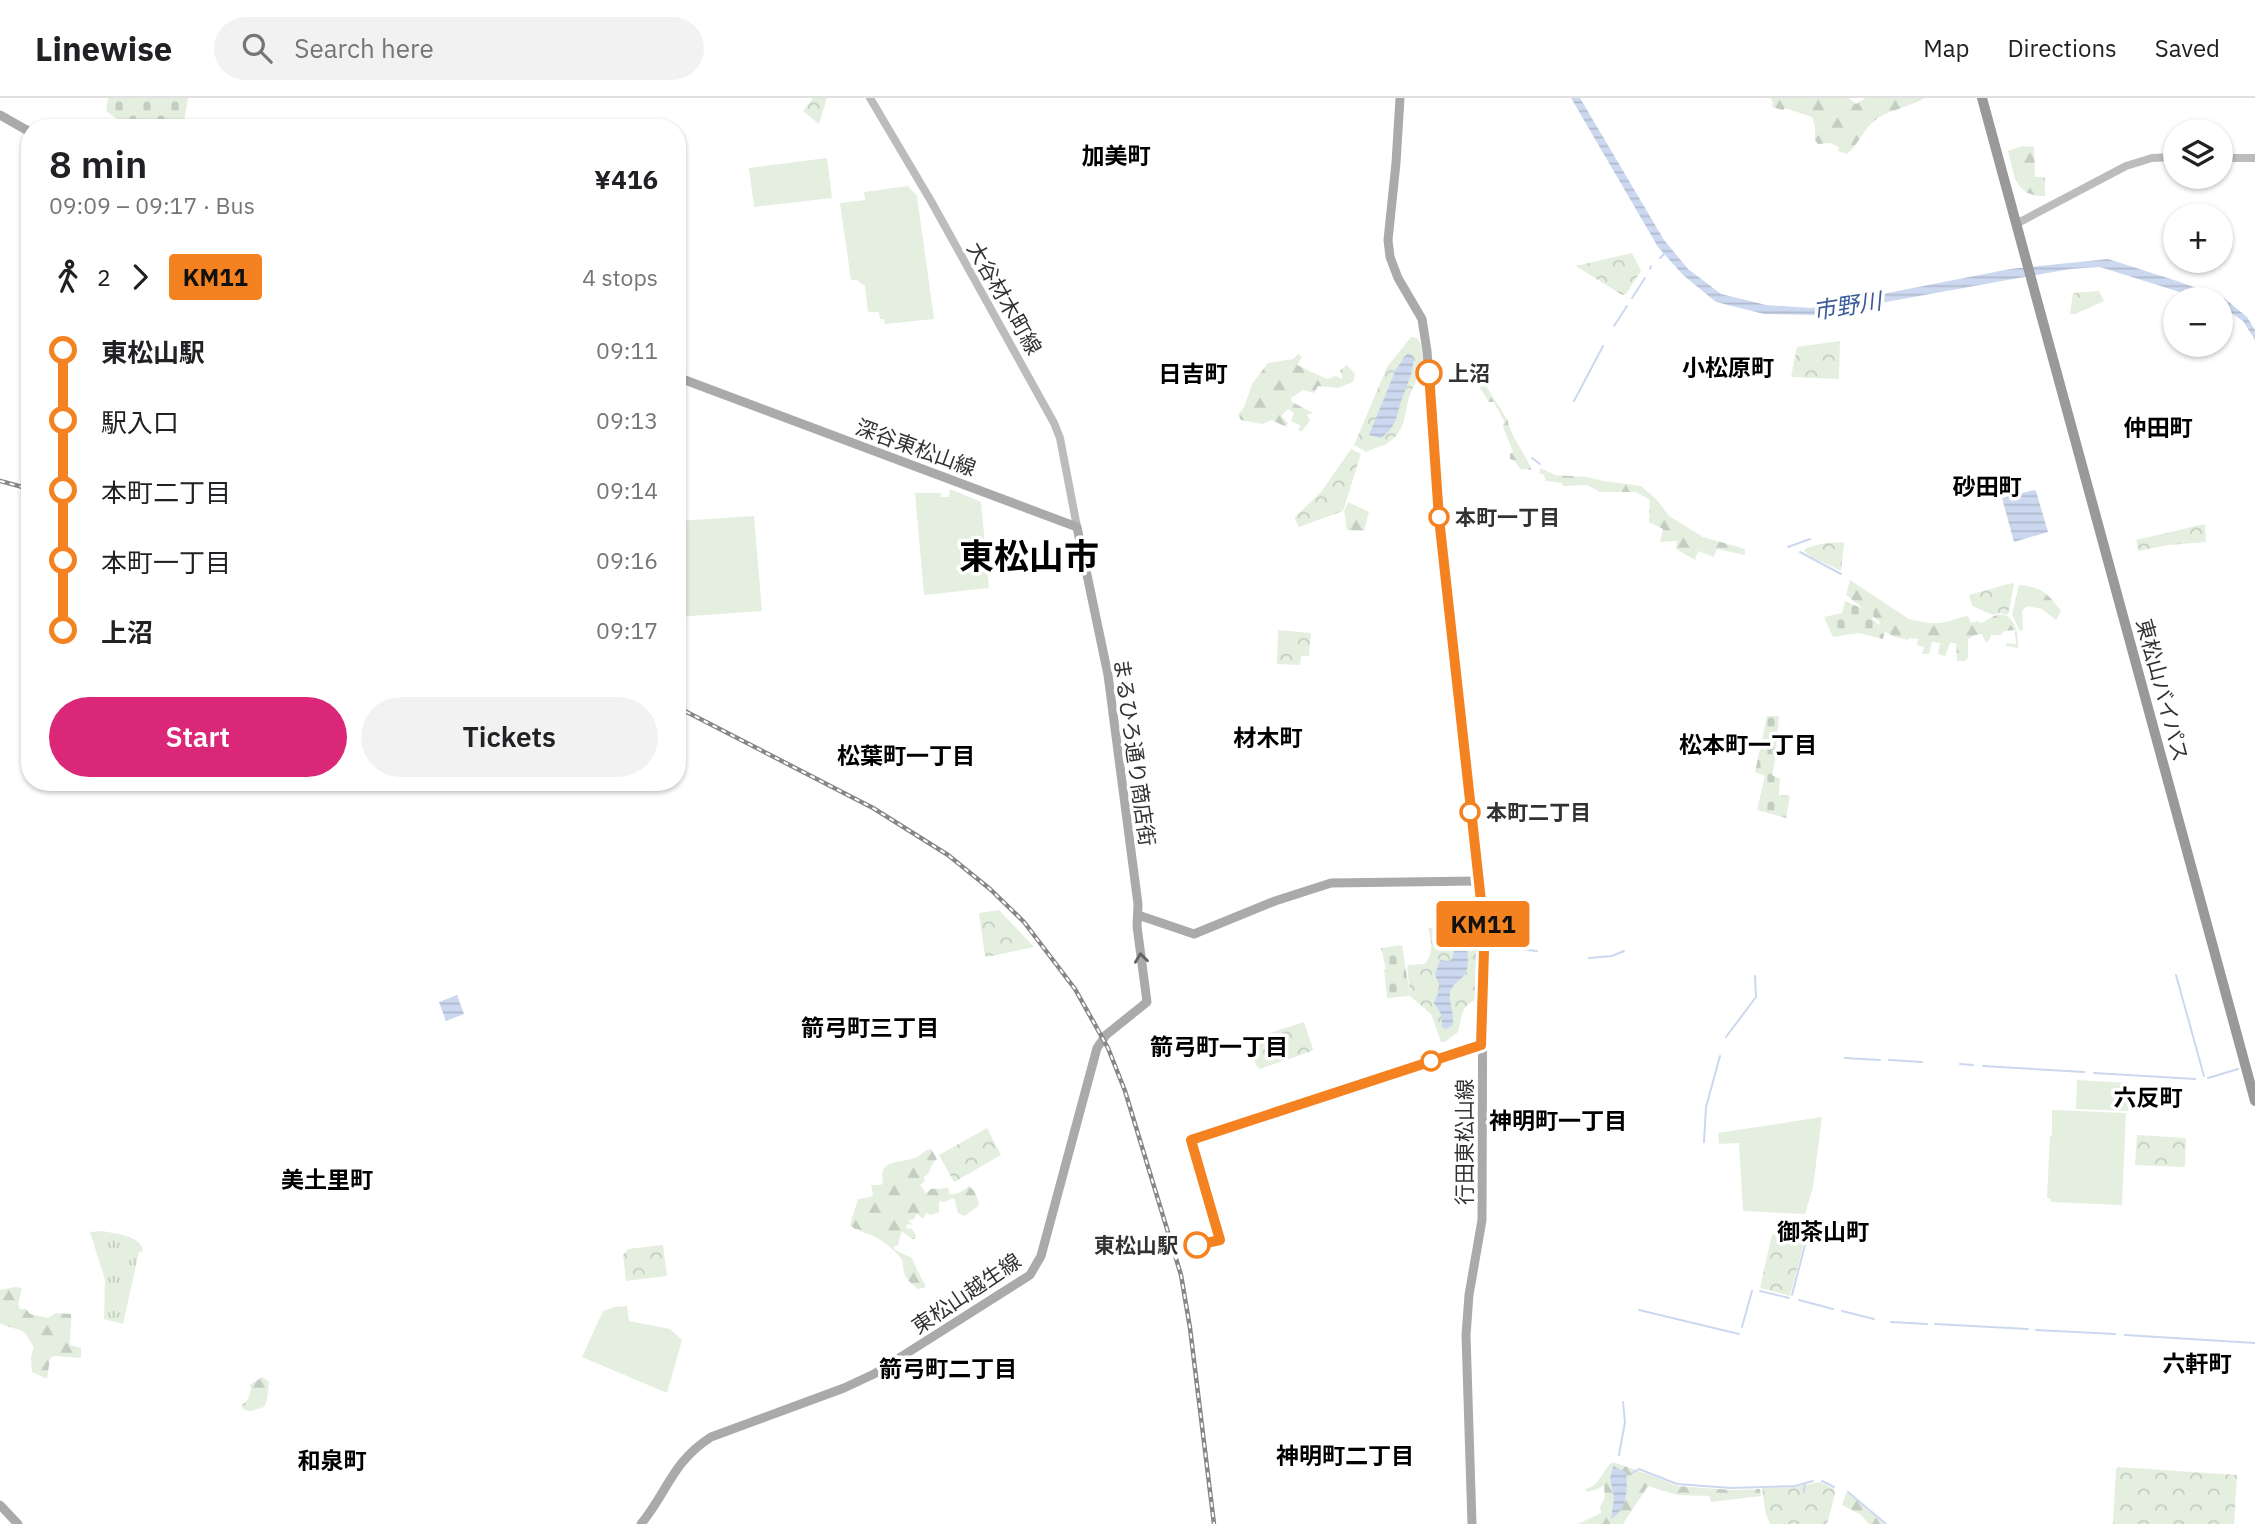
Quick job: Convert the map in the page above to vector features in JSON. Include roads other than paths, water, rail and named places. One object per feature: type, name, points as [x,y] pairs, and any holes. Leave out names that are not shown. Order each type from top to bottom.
[{"type":"highway","points":[[1982,98],[2018,223]]},
{"type":"highway","points":[[1987,98],[2036,290]]},
{"type":"highway","name":"東松山バイパス","points":[[2036,290],[2255,1076]]},
{"type":"highway","name":"東松山バイパス","points":[[2036,290],[2255,1101]]},
{"type":"main road","name":"大谷材木町線","points":[[870,98],[931,201],[1054,423],[1060,438],[1077,527]]},
{"type":"main road","name":"行田東松山線","points":[[1400,98],[1388,240],[1390,257],[1398,278],[1422,319],[1427,351],[1439,518],[1483,919],[1482,1220],[1469,1295],[1466,1335],[1472,1524]]},
{"type":"main road","points":[[0,115],[21,127]]},
{"type":"main road","points":[[2018,223],[2126,166],[2163,157]]},
{"type":"main road","points":[[2233,158],[2255,158]]},
{"type":"main road","name":"深谷東松山線","points":[[686,380],[1077,527]]},
{"type":"main road","name":"まるひろ通り商店街","points":[[1077,527],[1113,704],[1138,904],[1137,926],[1147,1002]]},
{"type":"main road","points":[[1138,915],[1194,934],[1275,901],[1331,883],[1477,881]]},
{"type":"main road","name":"東松山越生線","points":[[641,1524],[684,1458],[711,1437],[845,1388],[874,1374],[1030,1275],[1041,1256],[1097,1048],[1106,1035],[1147,1002]]},
{"type":"main road","points":[[1191,1140],[1481,1045]]},
{"type":"main road","points":[[0,1505],[18,1524]]},
{"type":"water","name":"市野川","points":[[1571,98],[1580,98],[1664,240],[1688,269],[1721,294],[1766,305],[1811,308],[2010,269],[2108,259],[2194,287],[2164,287],[2100,267],[2070,269],[1814,315],[1764,314],[1716,302],[1683,275],[1658,247]]},
{"type":"water","points":[[2233,305],[2247,317],[2255,330],[2255,340],[2243,321],[2233,314]]},
{"type":"water","points":[[1408,353],[1413,356],[1412,371],[1395,423],[1381,438],[1369,435],[1396,369]]},
{"type":"water","points":[[2034,490],[2048,532],[2014,542],[2002,498]]},
{"type":"water","points":[[1460,932],[1467,939],[1468,966],[1450,992],[1453,1022],[1452,1026],[1446,1029],[1442,1027],[1441,1014],[1434,1003],[1440,987],[1435,975],[1440,960],[1452,959],[1454,951],[1449,947],[1441,948],[1440,940],[1445,934]]},
{"type":"water","points":[[457,995],[464,1014],[446,1021],[439,1002]]},
{"type":"water","points":[[1614,1464],[1626,1472],[1627,1486],[1623,1505],[1611,1519],[1614,1498],[1610,1478]]},
{"type":"waterway","points":[[1660,258],[1664,254]]},
{"type":"waterway","points":[[1632,298],[1645,278]]},
{"type":"waterway","points":[[1614,326],[1627,306]]},
{"type":"waterway","points":[[1574,401],[1603,346]]},
{"type":"waterway","points":[[1532,458],[1540,464]]},
{"type":"waterway","points":[[1788,547],[1810,539]]},
{"type":"waterway","points":[[1800,552],[1841,574]]},
{"type":"waterway","points":[[1495,947],[1537,951]]},
{"type":"waterway","points":[[1589,958],[1612,956],[1624,951]]},
{"type":"waterway","points":[[2176,975],[2204,1076]]},
{"type":"waterway","points":[[1726,1037],[1756,997],[1755,976]]},
{"type":"waterway","points":[[1704,1142],[1706,1107],[1720,1056]]},
{"type":"waterway","points":[[1845,1058],[1880,1060]]},
{"type":"waterway","points":[[1889,1060],[1922,1062]]},
{"type":"waterway","points":[[1960,1064],[1973,1065]]},
{"type":"waterway","points":[[1983,1066],[2084,1072]]},
{"type":"waterway","points":[[2208,1078],[2238,1069]]},
{"type":"waterway","points":[[2094,1073],[2195,1079]]},
{"type":"waterway","points":[[1792,1295],[1805,1245]]},
{"type":"waterway","points":[[1742,1327],[1752,1291]]},
{"type":"waterway","points":[[1760,1291],[1789,1298]]},
{"type":"waterway","points":[[1799,1300],[1833,1309]]},
{"type":"waterway","points":[[1639,1310],[1739,1334]]},
{"type":"waterway","points":[[1842,1311],[1874,1319]]},
{"type":"waterway","points":[[1891,1322],[1927,1324]]},
{"type":"waterway","points":[[1935,1324],[2028,1329]]},
{"type":"waterway","points":[[2036,1330],[2115,1334]]},
{"type":"waterway","points":[[2125,1335],[2255,1343]]},
{"type":"waterway","points":[[1619,1455],[1625,1422],[1623,1402]]},
{"type":"waterway","points":[[1632,1473],[1639,1469],[1677,1484],[1731,1488],[1795,1486],[1813,1481]]},
{"type":"waterway","points":[[1822,1481],[1834,1487]]},
{"type":"waterway","points":[[1804,1492],[1805,1483]]},
{"type":"waterway","points":[[1848,1492],[1886,1524]]},
{"type":"railway","points":[[0,481],[21,487]]},
{"type":"railway","points":[[686,712],[873,808],[948,855],[990,889],[1024,922],[1075,989],[1108,1048],[1125,1091],[1181,1275],[1214,1524]]},
{"type":"place","name":"上沼","points":[[1429,373]]},
{"type":"place","name":"本町一丁目","points":[[1439,517]]},
{"type":"place","name":"本町二丁目","points":[[1470,812]]},
{"type":"place","name":"東松山駅","points":[[1197,1245]]},
{"type":"district","name":"加美町","points":[[1116,155]]},
{"type":"district","name":"小松原町","points":[[1728,367]]},
{"type":"district","name":"日吉町","points":[[1193,373]]},
{"type":"district","name":"仲田町","points":[[2158,427]]},
{"type":"district","name":"砂田町","points":[[1987,486]]},
{"type":"district","name":"東松山市","points":[[1029,556]]},
{"type":"district","name":"材木町","points":[[1268,737]]},
{"type":"district","name":"松本町一丁目","points":[[1748,744]]},
{"type":"district","name":"松葉町一丁目","points":[[906,755]]},
{"type":"district","name":"箭弓町三丁目","points":[[870,1027]]},
{"type":"district","name":"箭弓町一丁目","points":[[1219,1046]]},
{"type":"district","name":"六反町","points":[[2148,1097]]},
{"type":"district","name":"神明町一丁目","points":[[1558,1120]]},
{"type":"district","name":"美土里町","points":[[327,1179]]},
{"type":"district","name":"御茶山町","points":[[1823,1231]]},
{"type":"district","name":"六軒町","points":[[2197,1363]]},
{"type":"district","name":"箭弓町二丁目","points":[[948,1368]]},
{"type":"district","name":"神明町二丁目","points":[[1345,1455]]},
{"type":"district","name":"和泉町","points":[[332,1460]]}]
